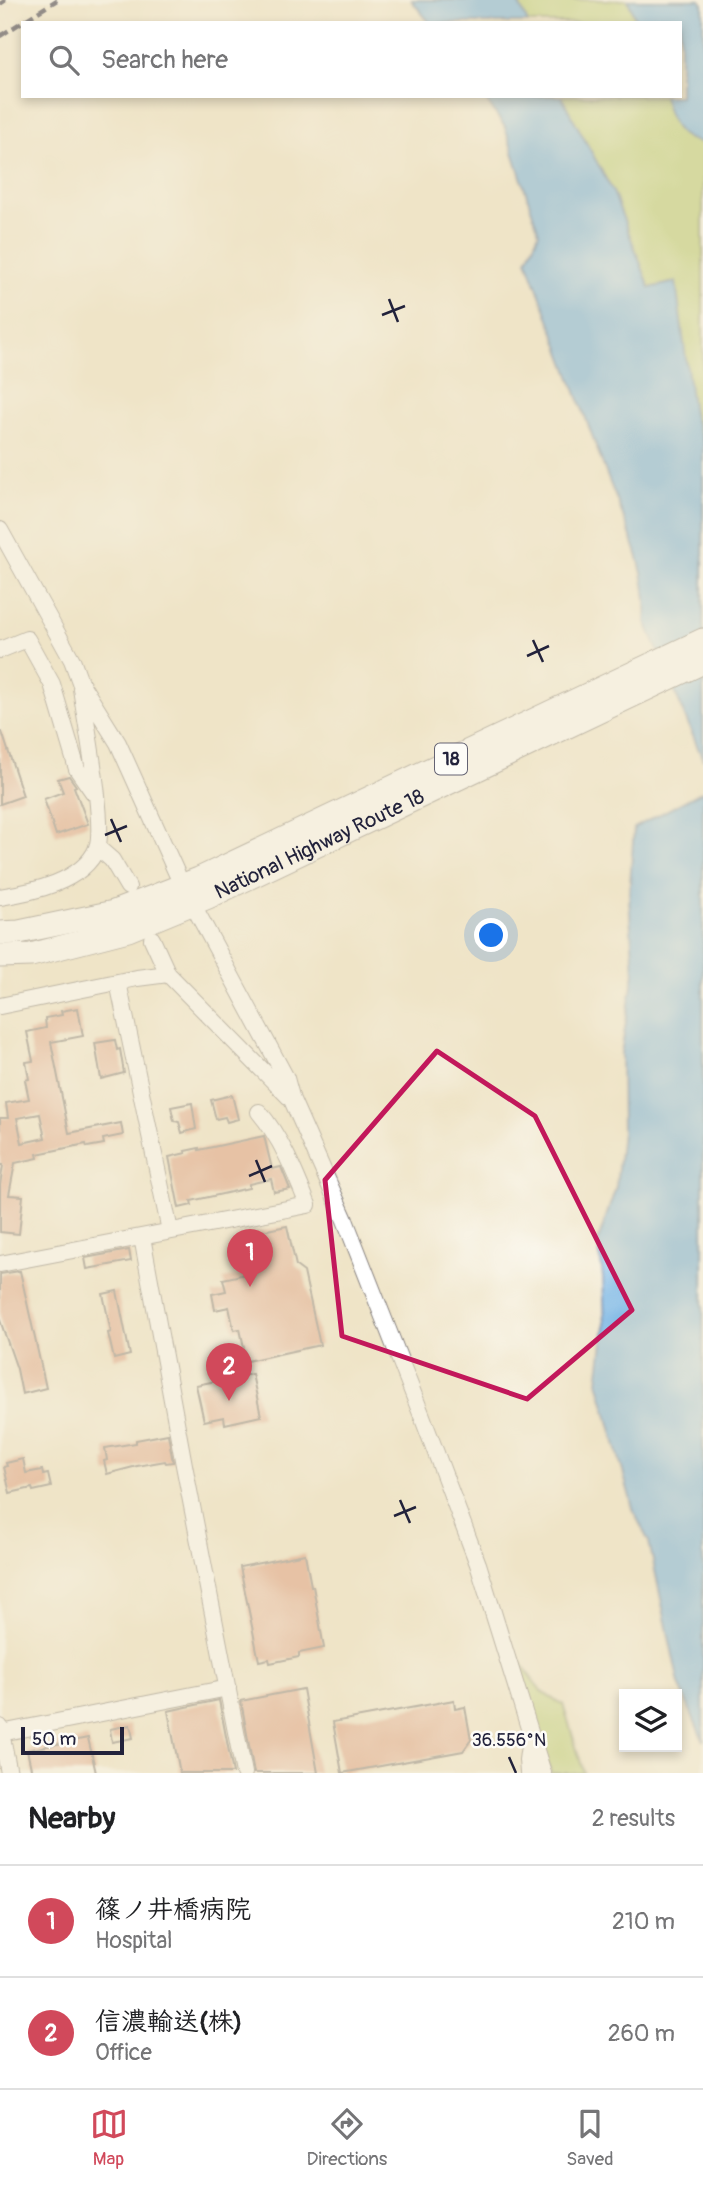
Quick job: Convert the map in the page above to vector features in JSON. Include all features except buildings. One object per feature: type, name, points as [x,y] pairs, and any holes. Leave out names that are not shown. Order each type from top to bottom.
[{"type":"highway","name":"National Highway Route 18","points":[[0,956],[32,955],[128,930],[196,891],[703,640]]},
{"type":"highway","name":"National Highway Route 18","points":[[0,933],[19,932],[114,912],[196,891],[703,662]]},
{"type":"street","points":[[0,530],[72,660],[80,682],[118,743],[196,891],[286,1078],[292,1100],[345,1220],[478,1564],[543,1773]]},
{"type":"street","points":[[0,650],[26,639],[52,684],[77,769],[96,796]]},
{"type":"street","points":[[0,897],[57,883],[87,863],[97,847],[99,821],[80,682]]},
{"type":"street","points":[[97,847],[112,860],[128,887]]},
{"type":"street","points":[[152,939],[167,974],[292,1100]]},
{"type":"street","points":[[0,1006],[167,974]]},
{"type":"street","points":[[118,982],[170,1231]]},
{"type":"street","points":[[0,1264],[308,1205],[280,1142],[259,1112]]},
{"type":"street","points":[[142,1237],[244,1773]]},
{"type":"street","points":[[9,1773],[1,1730],[228,1688]]},
{"type":"street","points":[[528,1773],[531,1732]]},
{"type":"highlighted area","points":[[437,1051],[535,1116],[632,1310],[527,1399],[342,1336],[325,1180]]},
{"type":"green space","points":[[517,0],[628,0],[636,21],[527,21]]},
{"type":"green space","points":[[562,98],[664,98],[680,133],[693,141],[703,143],[703,444],[693,414],[675,282],[650,288],[613,192]]},
{"type":"green space","points":[[512,1648],[539,1688],[563,1704],[584,1773],[551,1773]]},
{"type":"water","points":[[411,0],[517,0],[527,21],[428,21]]},
{"type":"water","points":[[628,0],[700,0],[703,4],[703,143],[693,141],[680,133],[664,98],[682,98],[682,21],[636,21]]},
{"type":"water","points":[[484,98],[562,98],[613,192],[650,288],[676,282],[693,414],[703,444],[703,760],[646,622],[644,582],[634,544],[527,260],[539,233],[505,127]]},
{"type":"water","points":[[703,791],[703,1741],[679,1684],[649,1542],[634,1512],[598,1381],[605,1327],[598,1241],[616,1187],[622,1132],[621,1053],[634,973],[629,899],[634,828]]},
{"type":"railway","points":[[0,4],[6,0]]},
{"type":"railway","points":[[24,21],[57,0]]},
{"type":"railway","points":[[0,36],[21,23]]},
{"type":"place","name":"篠ノ井橋病院","points":[[250,1287]]},
{"type":"place","name":"信濃輸送(株)","points":[[229,1401]]}]
